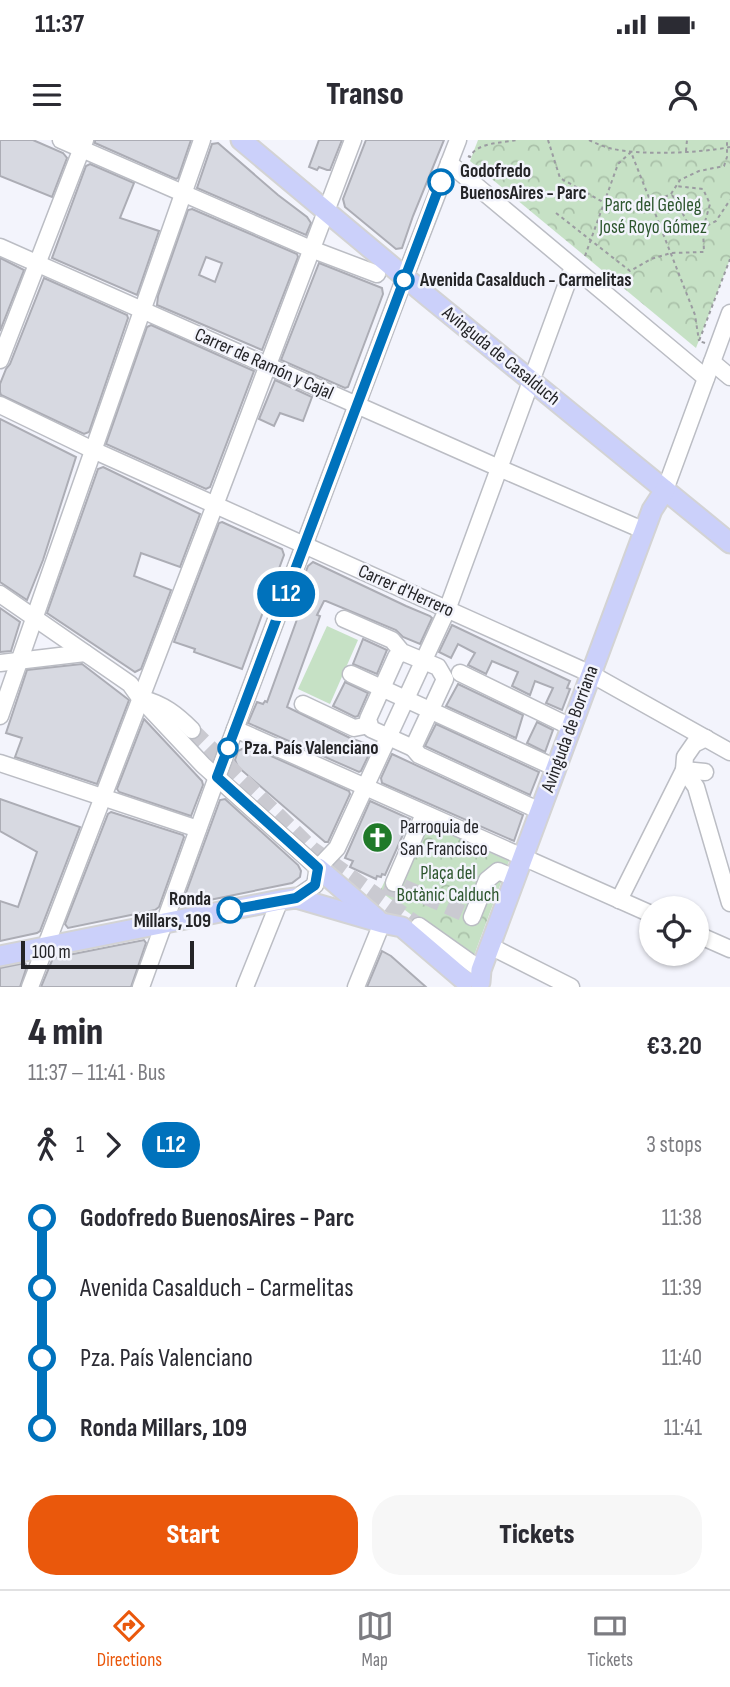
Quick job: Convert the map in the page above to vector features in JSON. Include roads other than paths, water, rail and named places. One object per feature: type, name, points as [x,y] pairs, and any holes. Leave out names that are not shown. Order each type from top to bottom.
[{"type":"main road","name":"Avinguda de Casalduch","points":[[241,140],[730,543]]},
{"type":"main road","name":"Avinguda de Borriana","points":[[470,982],[490,946],[652,510],[665,490]]},
{"type":"main road","points":[[318,868],[438,971],[470,982]]},
{"type":"main road","points":[[0,956],[288,899],[382,923]]},
{"type":"street","points":[[61,140],[83,144],[183,193],[311,249],[377,274]]},
{"type":"street","points":[[0,716],[202,140]]},
{"type":"street","points":[[30,987],[353,140]]},
{"type":"street","points":[[0,360],[83,144]]},
{"type":"street","points":[[141,987],[217,777],[454,151],[706,378]]},
{"type":"street","name":"Carrer de Ramón y Cajal","points":[[0,247],[645,531]]},
{"type":"street","points":[[245,987],[288,899],[315,885],[318,868],[337,848],[424,661],[447,610],[531,381],[579,263]]},
{"type":"street","points":[[665,490],[730,313]]},
{"type":"street","points":[[712,362],[730,377]]},
{"type":"street","name":"Carrer d'Herrero","points":[[0,405],[93,450],[591,674],[719,745]]},
{"type":"street","points":[[0,594],[130,684],[203,765],[318,868]]},
{"type":"street","points":[[344,619],[392,640],[402,653],[438,667],[444,679],[413,748]]},
{"type":"street","points":[[0,663],[85,653]]},
{"type":"street","points":[[402,653],[396,657],[368,719],[371,729],[413,748],[419,755],[540,811]]},
{"type":"street","points":[[460,673],[571,727]]},
{"type":"street","points":[[351,674],[556,768]]},
{"type":"street","points":[[140,698],[156,702],[192,730]]},
{"type":"street","points":[[303,704],[354,728],[369,725]]},
{"type":"street","points":[[235,729],[639,909]]},
{"type":"street","points":[[618,900],[684,770],[685,757],[694,744],[719,745],[696,787]]},
{"type":"street","points":[[0,763],[198,830]]},
{"type":"street","points":[[684,770],[705,772]]},
{"type":"street","points":[[684,770],[696,787],[730,903]]},
{"type":"street","points":[[394,883],[424,814]]},
{"type":"street","points":[[472,917],[487,880],[498,871],[515,878]]},
{"type":"street","points":[[356,987],[382,923]]},
{"type":"street","points":[[419,926],[470,982]]},
{"type":"street","points":[[709,940],[730,949]]},
{"type":"street","points":[[490,946],[571,987]]},
{"type":"tunnel","points":[[192,730],[312,849],[419,926]]},
{"type":"tunnel","points":[[389,896],[394,883],[472,917]]},
{"type":"place","name":"Godofredo BuenosAires - Parc","points":[[441,182]]},
{"type":"place","name":"Avenida Casalduch - Carmelitas","points":[[404,280]]},
{"type":"place","name":"Pza. País Valenciano","points":[[228,748]]},
{"type":"place","name":"Parroquia de San Francisco","points":[[377,838]]},
{"type":"place","name":"Ronda Millars, 109","points":[[230,910]]},
{"type":"park label","name":"Parc del Geòleg José Royo Gómez","points":[[653,216]]},
{"type":"park label","name":"Plaça del Botànic Calduch","points":[[448,884]]}]
